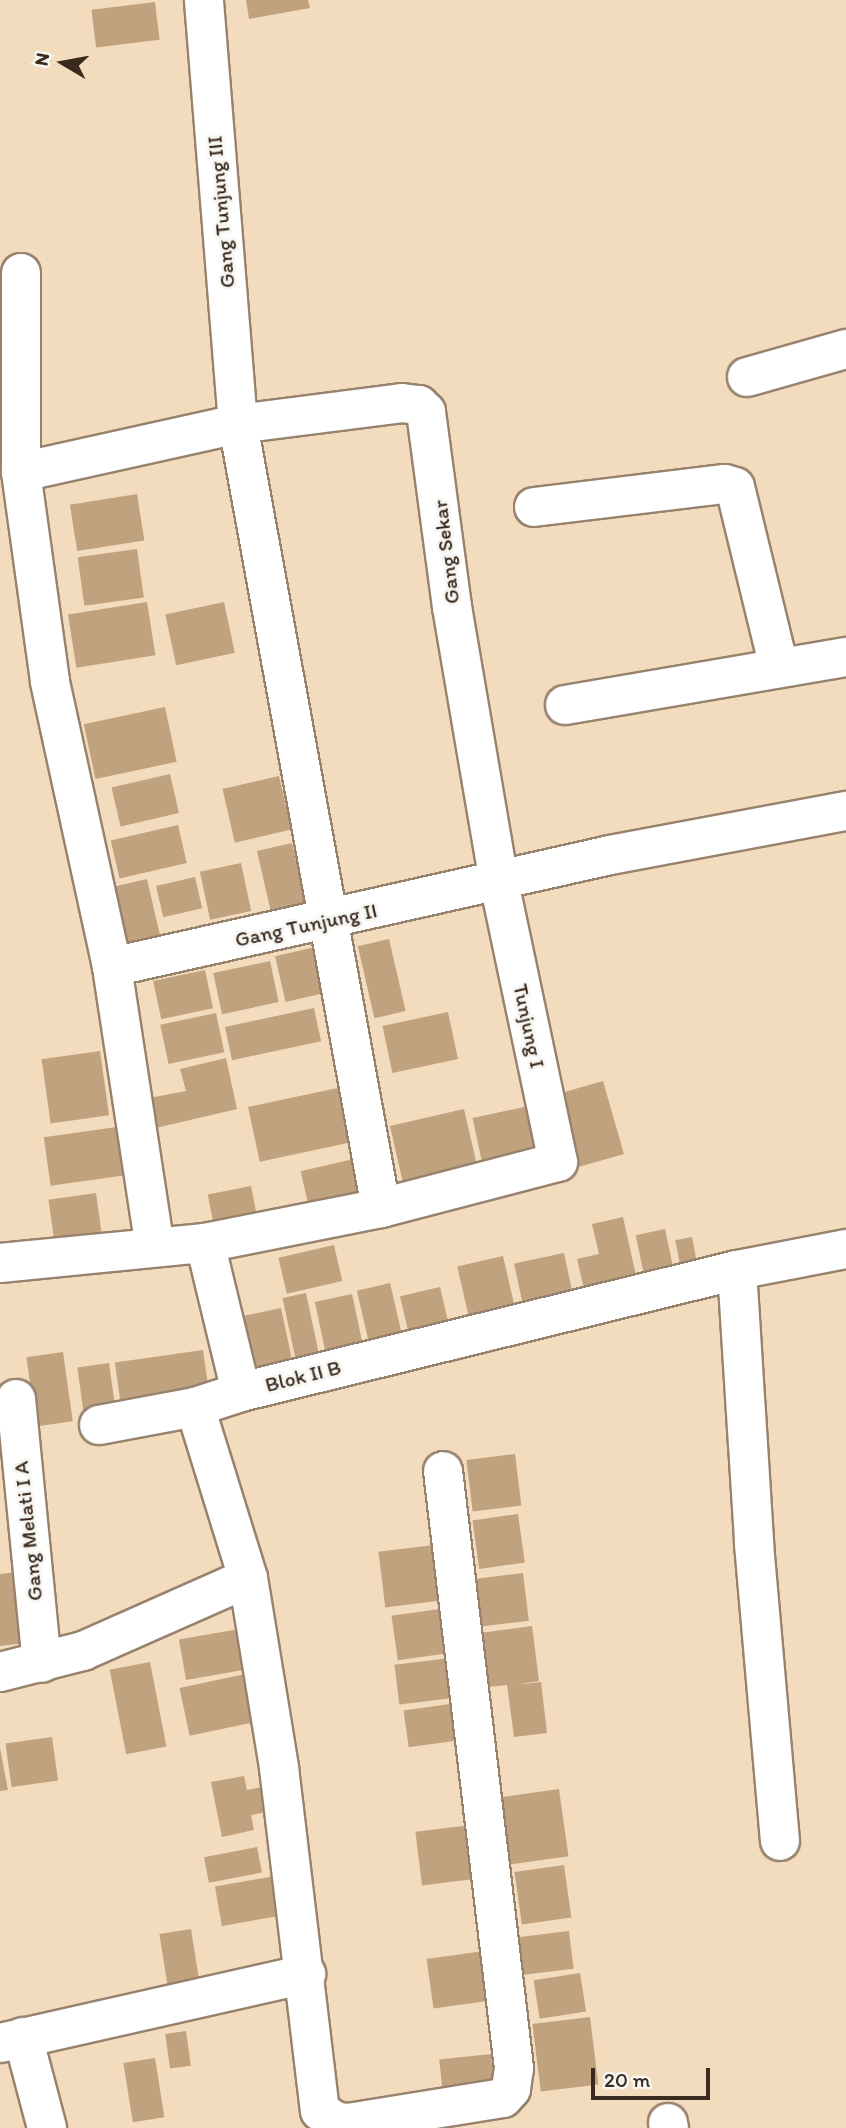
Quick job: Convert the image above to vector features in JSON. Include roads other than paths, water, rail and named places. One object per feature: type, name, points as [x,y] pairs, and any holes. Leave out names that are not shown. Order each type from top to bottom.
[{"type":"street","name":"Gang Tunjung III","points":[[204,0],[238,424],[381,1208]]},
{"type":"street","points":[[21,273],[22,471],[50,682],[113,967],[155,1247]]},
{"type":"street","points":[[747,377],[846,349]]},
{"type":"street","name":"Gang Sekar","points":[[238,424],[402,403],[419,405],[426,412],[452,607],[499,881]]},
{"type":"street","points":[[22,471],[238,424]]},
{"type":"street","points":[[534,508],[731,484],[739,494],[779,668]]},
{"type":"street","points":[[565,705],[846,657]]},
{"type":"street","name":"Gang Tunjung II","points":[[113,967],[328,921],[610,855],[846,811]]},
{"type":"street","name":"Tunjung I","points":[[381,1208],[553,1166],[558,1160],[499,881]]},
{"type":"street","points":[[0,1263],[205,1243],[381,1208]]},
{"type":"street","points":[[205,1243],[241,1392]]},
{"type":"street","name":"Blok II B","points":[[99,1425],[195,1407],[241,1392],[737,1270],[846,1249]]},
{"type":"street","points":[[737,1270],[754,1544],[780,1841]]},
{"type":"street","name":"Gang Melati I A","points":[[16,1399],[42,1663]]},
{"type":"street","points":[[195,1407],[248,1578],[306,1975],[317,2101],[320,2111],[337,2122],[492,2102],[511,2089],[514,2068],[443,1471]]},
{"type":"street","points":[[0,1672],[83,1651],[248,1578]]},
{"type":"street","points":[[47,2128],[12,2040],[306,1975]]}]
